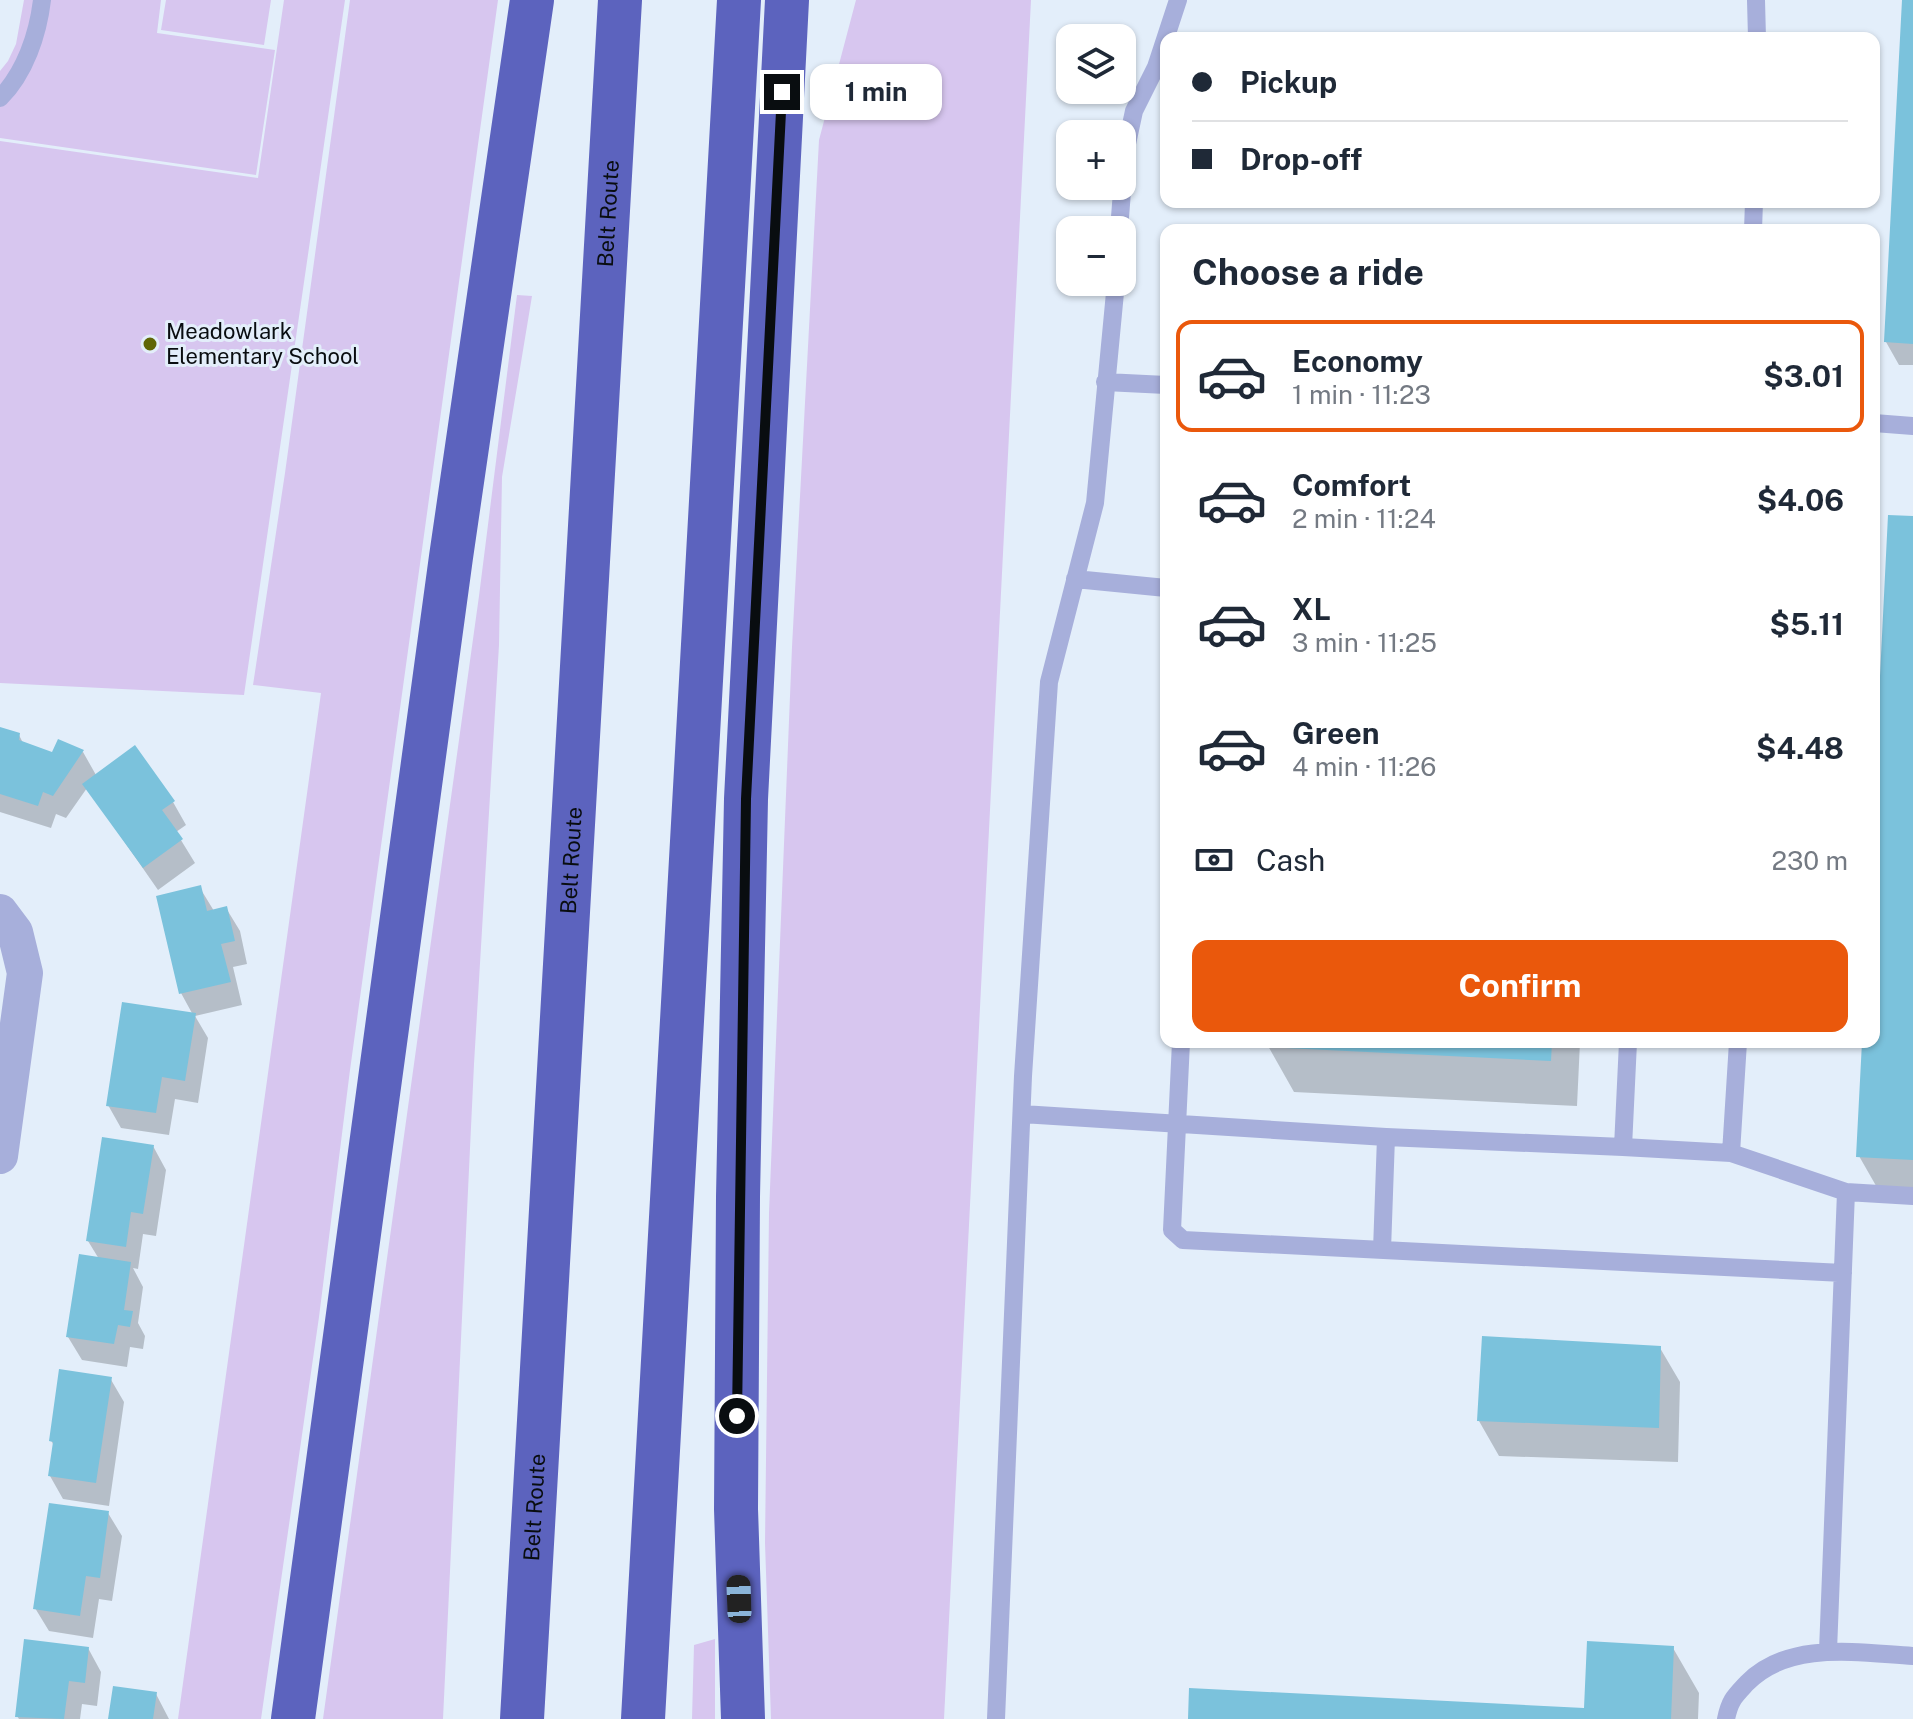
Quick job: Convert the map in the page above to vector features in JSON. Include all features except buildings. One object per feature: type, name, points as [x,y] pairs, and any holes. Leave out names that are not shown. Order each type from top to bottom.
[{"type":"highway","points":[[293,1719],[451,557],[532,0]]},
{"type":"highway","name":"Belt Route","points":[[522,1719],[620,0]]},
{"type":"highway","points":[[643,1719],[739,0]]},
{"type":"highway","points":[[743,1719],[736,1509],[746,799],[787,0]]},
{"type":"street","points":[[0,1156],[25,973],[8,922]]},
{"type":"lane","points":[[0,98],[11,87],[27,56],[39,22],[42,0]]},
{"type":"lane","points":[[1167,32],[1178,0]]},
{"type":"lane","points":[[1756,0],[1757,32]]},
{"type":"lane","points":[[1120,216],[1125,153],[1134,111],[1160,55]]},
{"type":"lane","points":[[996,1719],[1022,1114],[1049,682],[1095,503],[1115,296]]},
{"type":"lane","points":[[1105,382],[1160,385]]},
{"type":"lane","points":[[1880,423],[1913,426]]},
{"type":"lane","points":[[1075,579],[1160,587]]},
{"type":"lane","points":[[1181,1048],[1172,1230],[1183,1240],[1843,1273]]},
{"type":"lane","points":[[1623,1147],[1628,1048]]},
{"type":"lane","points":[[1731,1153],[1738,1048]]},
{"type":"lane","points":[[1022,1114],[1386,1137],[1731,1153],[1846,1192],[1913,1196]]},
{"type":"lane","points":[[1382,1250],[1386,1137]]},
{"type":"lane","points":[[1828,1651],[1846,1192]]},
{"type":"lane","points":[[1726,1719],[1730,1701],[1758,1672],[1790,1657],[1828,1651],[1913,1656]]},
{"type":"shaded area","points":[[24,0],[161,0],[157,33],[275,50],[256,175],[0,138],[0,71],[16,44]]},
{"type":"shaded area","points":[[166,0],[271,0],[264,45],[161,30]]},
{"type":"shaded area","name":"Meadowlark Elementary School","points":[[284,0],[345,0],[244,695],[0,683],[0,141],[258,178]]},
{"type":"shaded area","points":[[350,0],[498,0],[350,1070],[319,1317],[261,1719],[178,1719],[321,693],[253,685]]},
{"type":"shaded area","points":[[856,0],[1031,0],[944,1719],[771,1719],[765,1543],[769,1213],[792,647],[819,140]]},
{"type":"shaded area","points":[[517,295],[532,296],[502,477],[499,645],[474,1064],[443,1719],[323,1719],[479,596]]},
{"type":"shaded area","points":[[715,1639],[715,1719],[692,1719],[694,1645]]},
{"type":"place","name":"Meadowlark Elementary School","points":[[150,344]]},
{"type":"route","points":[[737,1416],[746,799],[782,92]]}]
